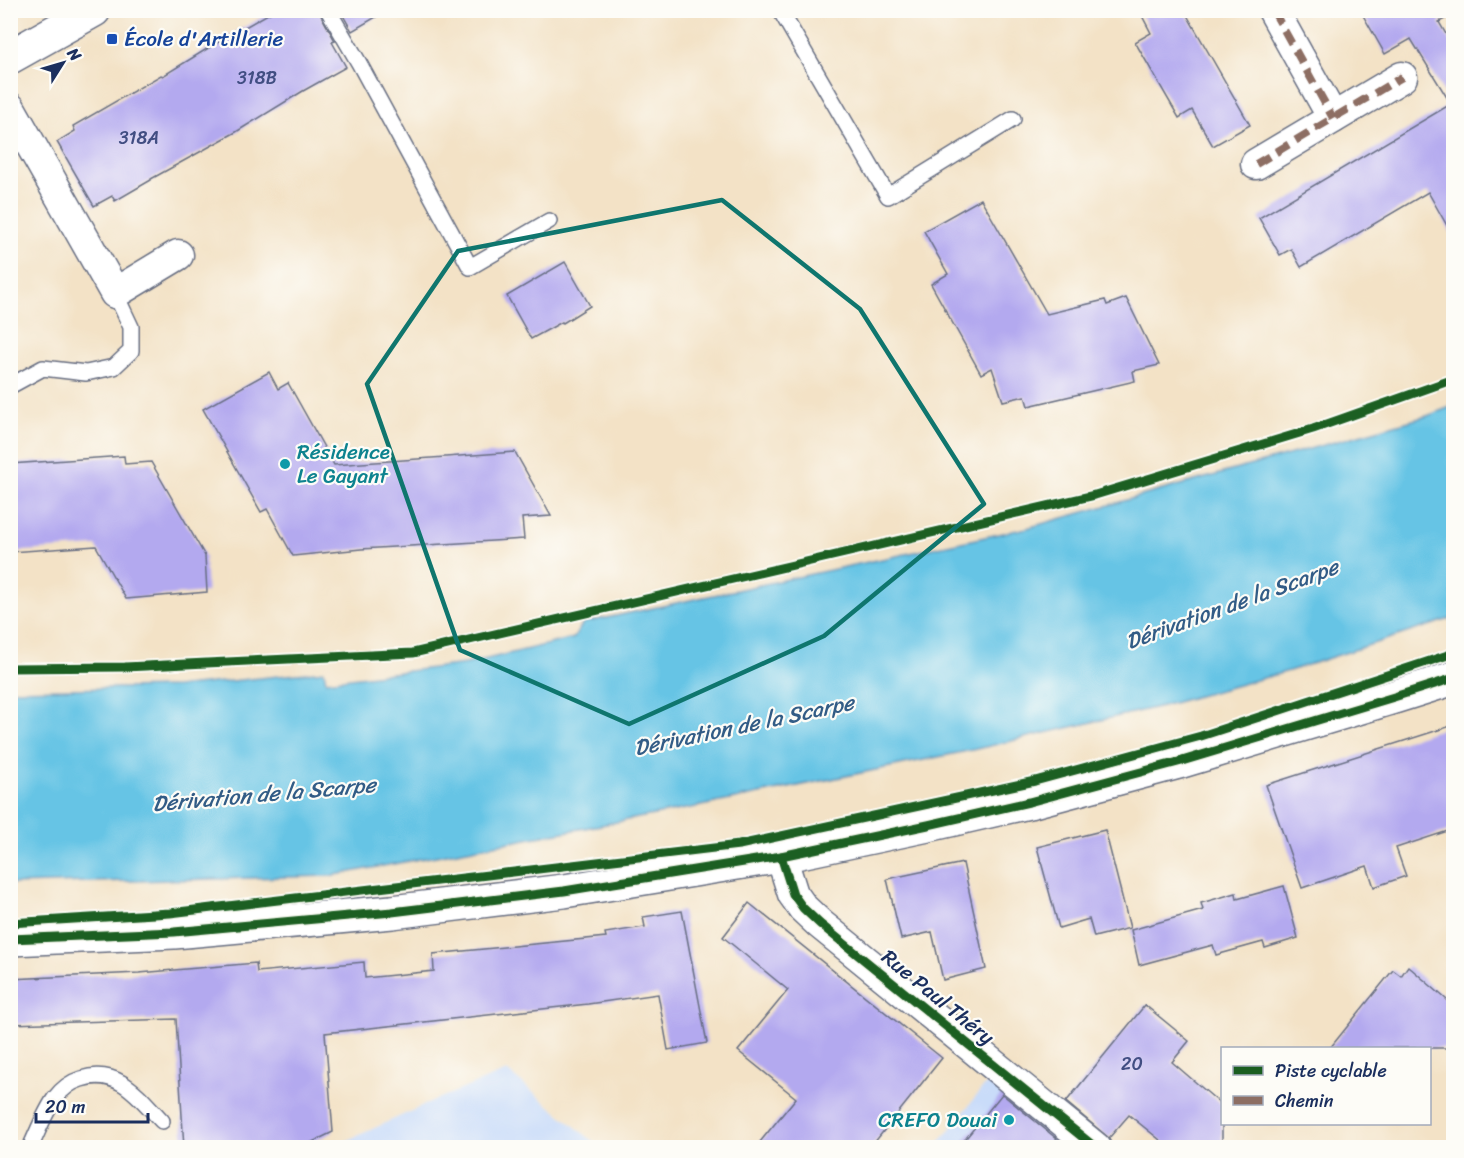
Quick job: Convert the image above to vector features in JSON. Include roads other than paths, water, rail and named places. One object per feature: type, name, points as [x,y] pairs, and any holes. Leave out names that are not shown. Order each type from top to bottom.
[{"type":"main road","points":[[10,57],[94,10]]},
{"type":"main road","points":[[10,939],[174,932],[392,912],[584,888],[781,856],[1029,802],[1182,760],[1454,678]]},
{"type":"street","points":[[1273,10],[1334,118]]},
{"type":"street","points":[[1256,164],[1402,77]]},
{"type":"street","points":[[10,108],[115,293],[178,255]]},
{"type":"street","name":"Rue Paul Théry","points":[[781,856],[793,894],[803,908],[820,924],[1096,1148]]},
{"type":"lane","points":[[328,10],[470,267],[549,221]]},
{"type":"lane","points":[[780,10],[888,196],[1013,119]]},
{"type":"lane","points":[[10,386],[43,368],[86,373],[114,367],[131,351],[131,327],[115,293]]},
{"type":"lane","points":[[30,1148],[56,1096],[74,1081],[87,1077],[101,1075],[122,1082],[162,1121]]},
{"type":"water","name":"Dérivation de la Scarpe","points":[[1453,406],[1453,618],[1289,671],[1162,706],[972,750],[696,807],[330,876],[11,884],[11,690],[176,687],[324,671],[326,681],[466,664],[574,638],[583,623],[1027,528],[1427,416]]},
{"type":"place","name":"École d'Artillerie","points":[[112,39]]},
{"type":"place","name":"Résidence Le Gayant","points":[[285,464]]},
{"type":"place","name":"CREFO Douai","points":[[1009,1120]]}]
